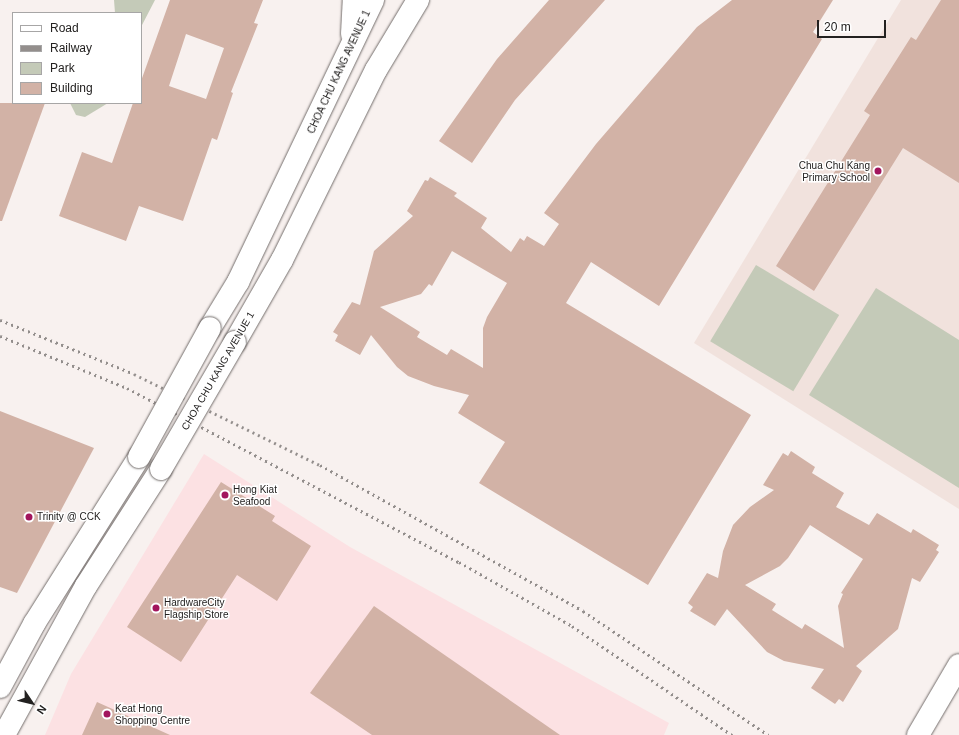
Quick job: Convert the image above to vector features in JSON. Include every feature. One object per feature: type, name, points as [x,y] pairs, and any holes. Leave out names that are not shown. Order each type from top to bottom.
[{"type":"street","points":[[351,49],[354,0]]},
{"type":"street","name":"CHOA CHU KANG AVENUE 1","points":[[0,687],[34,624],[139,457],[210,328],[238,282],[351,49],[373,0]]},
{"type":"street","name":"CHOA CHU KANG AVENUE 1","points":[[4,735],[86,586],[161,469],[282,260],[355,109],[418,0]]},
{"type":"street","points":[[317,120],[333,106],[355,109]]},
{"type":"street","points":[[918,735],[959,665]]},
{"type":"shaded area","name":"Chua Chu Kang Primary School","points":[[901,0],[959,0],[959,509],[694,343]]},
{"type":"shaded area","points":[[204,454],[350,547],[669,723],[664,735],[45,735],[71,674]]},
{"type":"green space","points":[[114,0],[155,0],[142,25],[142,12],[115,12]]},
{"type":"green space","points":[[70,104],[106,104],[85,117],[76,115]]},
{"type":"green space","points":[[756,265],[839,315],[793,391],[710,341]]},
{"type":"green space","points":[[876,288],[959,340],[959,488],[809,395]]},
{"type":"building","points":[[170,0],[263,0],[254,23],[258,24],[231,92],[233,93],[217,140],[212,138],[183,221],[139,206],[126,241],[59,216],[82,152],[112,163],[133,104],[142,104],[142,78]],"holes":[[[186,34],[224,48],[206,99],[169,86]]]},
{"type":"building","points":[[549,0],[605,0],[515,100],[472,163],[439,141],[497,59]]},
{"type":"building","points":[[732,0],[833,0],[813,32],[822,39],[659,306],[591,262],[566,303],[751,415],[648,585],[479,483],[505,442],[458,413],[469,395],[434,386],[408,376],[397,367],[371,335],[360,355],[335,341],[338,335],[333,332],[352,302],[360,305],[374,251],[413,216],[407,211],[425,180],[428,181],[430,177],[457,193],[454,196],[487,218],[481,228],[511,252],[520,238],[524,241],[527,236],[544,246],[559,224],[544,213],[596,144],[697,27]],"holes":[[[452,251],[507,283],[487,317],[483,328],[483,368],[451,349],[447,355],[417,337],[420,332],[380,307],[421,294],[429,284],[432,286]]]},
{"type":"building","points":[[941,0],[959,0],[959,183],[903,148],[814,291],[776,266],[870,115],[864,111],[911,37],[916,40]]},
{"type":"building","points":[[0,103],[45,104],[2,221],[0,221]]},
{"type":"building","name":"Trinity @ CCK","points":[[0,411],[94,448],[17,593],[0,587]]},
{"type":"building","points":[[791,451],[815,467],[812,473],[844,493],[836,507],[869,525],[877,513],[911,533],[913,529],[939,545],[936,550],[939,552],[920,582],[912,578],[898,629],[856,666],[862,671],[843,702],[839,699],[835,704],[811,688],[824,669],[784,661],[767,652],[727,609],[715,626],[690,611],[693,607],[688,603],[707,573],[718,578],[723,551],[733,525],[750,507],[774,490],[763,485],[783,453],[788,456]],"holes":[[[810,525],[863,559],[841,593],[843,594],[838,606],[844,648],[805,624],[802,629],[772,610],[776,604],[745,585],[780,566],[788,558]]]},
{"type":"building","points":[[221,482],[275,516],[272,521],[311,546],[277,601],[237,575],[181,662],[127,627]]},
{"type":"building","points":[[374,606],[560,735],[372,735],[310,693]]},
{"type":"building","name":"Keat Hong Shopping Centre","points":[[97,702],[170,735],[82,735]]},
{"type":"railway","points":[[0,320],[134,374],[320,465],[583,611],[768,735]]},
{"type":"railway","points":[[0,336],[127,388],[459,562],[572,626],[732,735]]},
{"type":"place","name":"Chua Chu Kang Primary School","points":[[878,171]]},
{"type":"place","name":"Hong Kiat Seafood","points":[[225,495]]},
{"type":"place","name":"Trinity @ CCK","points":[[29,517]]},
{"type":"place","name":"HardwareCity Flagship Store","points":[[156,608]]},
{"type":"place","name":"Keat Hong Shopping Centre","points":[[107,714]]}]
